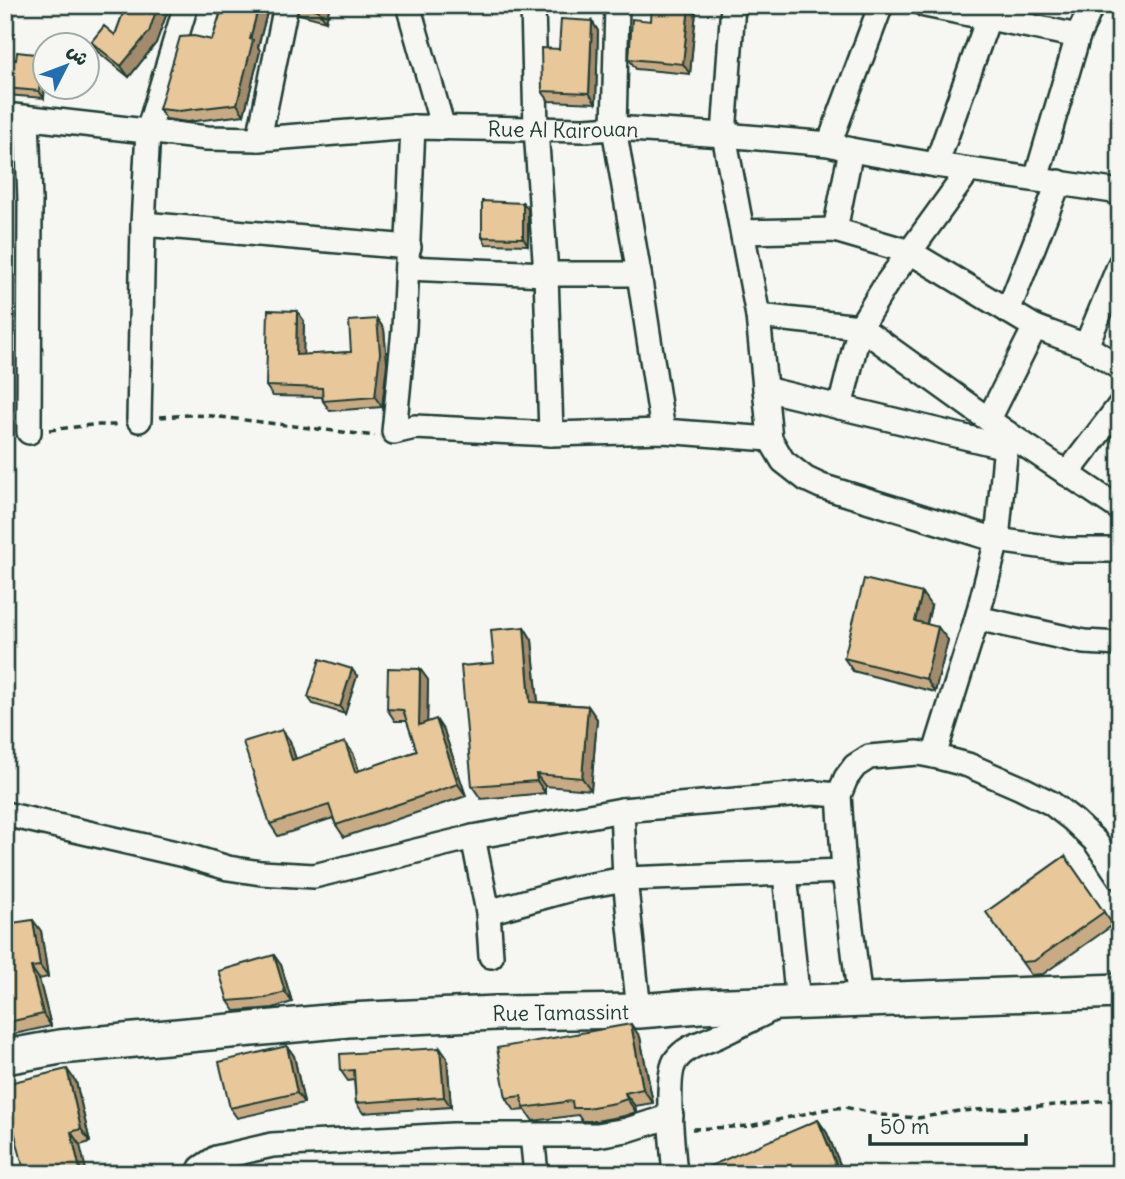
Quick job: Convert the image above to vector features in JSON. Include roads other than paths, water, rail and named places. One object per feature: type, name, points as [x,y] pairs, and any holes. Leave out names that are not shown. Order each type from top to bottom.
[{"type":"main road","name":"Rue Tamassint","points":[[5,1057],[60,1047],[348,1020],[1120,991]]},
{"type":"street","points":[[139,420],[143,224],[148,131],[186,5]]},
{"type":"street","points":[[259,139],[286,5]]},
{"type":"street","points":[[408,5],[443,128]]},
{"type":"street","points":[[533,5],[551,434]]},
{"type":"street","points":[[617,5],[614,128],[663,431]]},
{"type":"street","points":[[733,5],[724,135],[758,316],[770,439],[783,460],[806,479],[821,486],[997,540],[1067,550],[1120,550]]},
{"type":"street","points":[[835,230],[840,147],[881,5]]},
{"type":"street","points":[[925,5],[991,11],[1078,36]]},
{"type":"street","points":[[1008,311],[1047,181],[1078,36],[1092,5]]},
{"type":"street","points":[[936,165],[991,11]]},
{"type":"street","points":[[16,116],[30,201],[29,432]]},
{"type":"street","name":"Rue Al Kairouan","points":[[16,116],[207,138],[259,139],[412,127],[584,130],[614,128],[724,135],[840,147],[936,165],[1047,181],[1118,186]]},
{"type":"street","points":[[412,127],[404,329],[394,432],[415,427],[551,434],[663,431],[770,439]]},
{"type":"street","points":[[840,407],[860,327],[885,286],[969,170]]},
{"type":"street","points":[[143,224],[546,274],[639,274]]},
{"type":"street","points":[[743,232],[835,230],[910,253],[1035,327],[1086,346],[1120,369]]},
{"type":"street","points":[[1086,346],[1120,264]]},
{"type":"street","points":[[758,316],[860,327],[989,419],[1007,440],[997,540],[977,618],[934,756]]},
{"type":"street","points":[[989,419],[1035,327]]},
{"type":"street","points":[[765,389],[840,407],[1007,440],[1067,474],[1120,509]]},
{"type":"street","points":[[1067,474],[1120,405]]},
{"type":"street","points":[[977,618],[1084,642],[1120,644]]},
{"type":"street","points":[[860,1001],[844,872],[839,795],[855,766],[869,757],[918,753],[934,756],[968,765],[1051,803],[1095,841],[1120,878]]},
{"type":"street","points":[[5,814],[184,855],[228,868],[314,876],[473,836],[622,810],[814,793],[839,795]]},
{"type":"street","points":[[622,810],[625,879],[639,1011]]},
{"type":"street","points":[[473,836],[488,912],[491,956]]},
{"type":"street","points":[[488,912],[575,888],[625,879],[844,872]]},
{"type":"street","points":[[675,1174],[670,1077],[674,1062],[687,1049],[790,1004],[785,874]]},
{"type":"street","points":[[198,1174],[201,1168],[216,1158],[272,1145],[453,1135],[597,1135],[671,1123]]},
{"type":"street","points":[[532,1135],[536,1174]]}]
